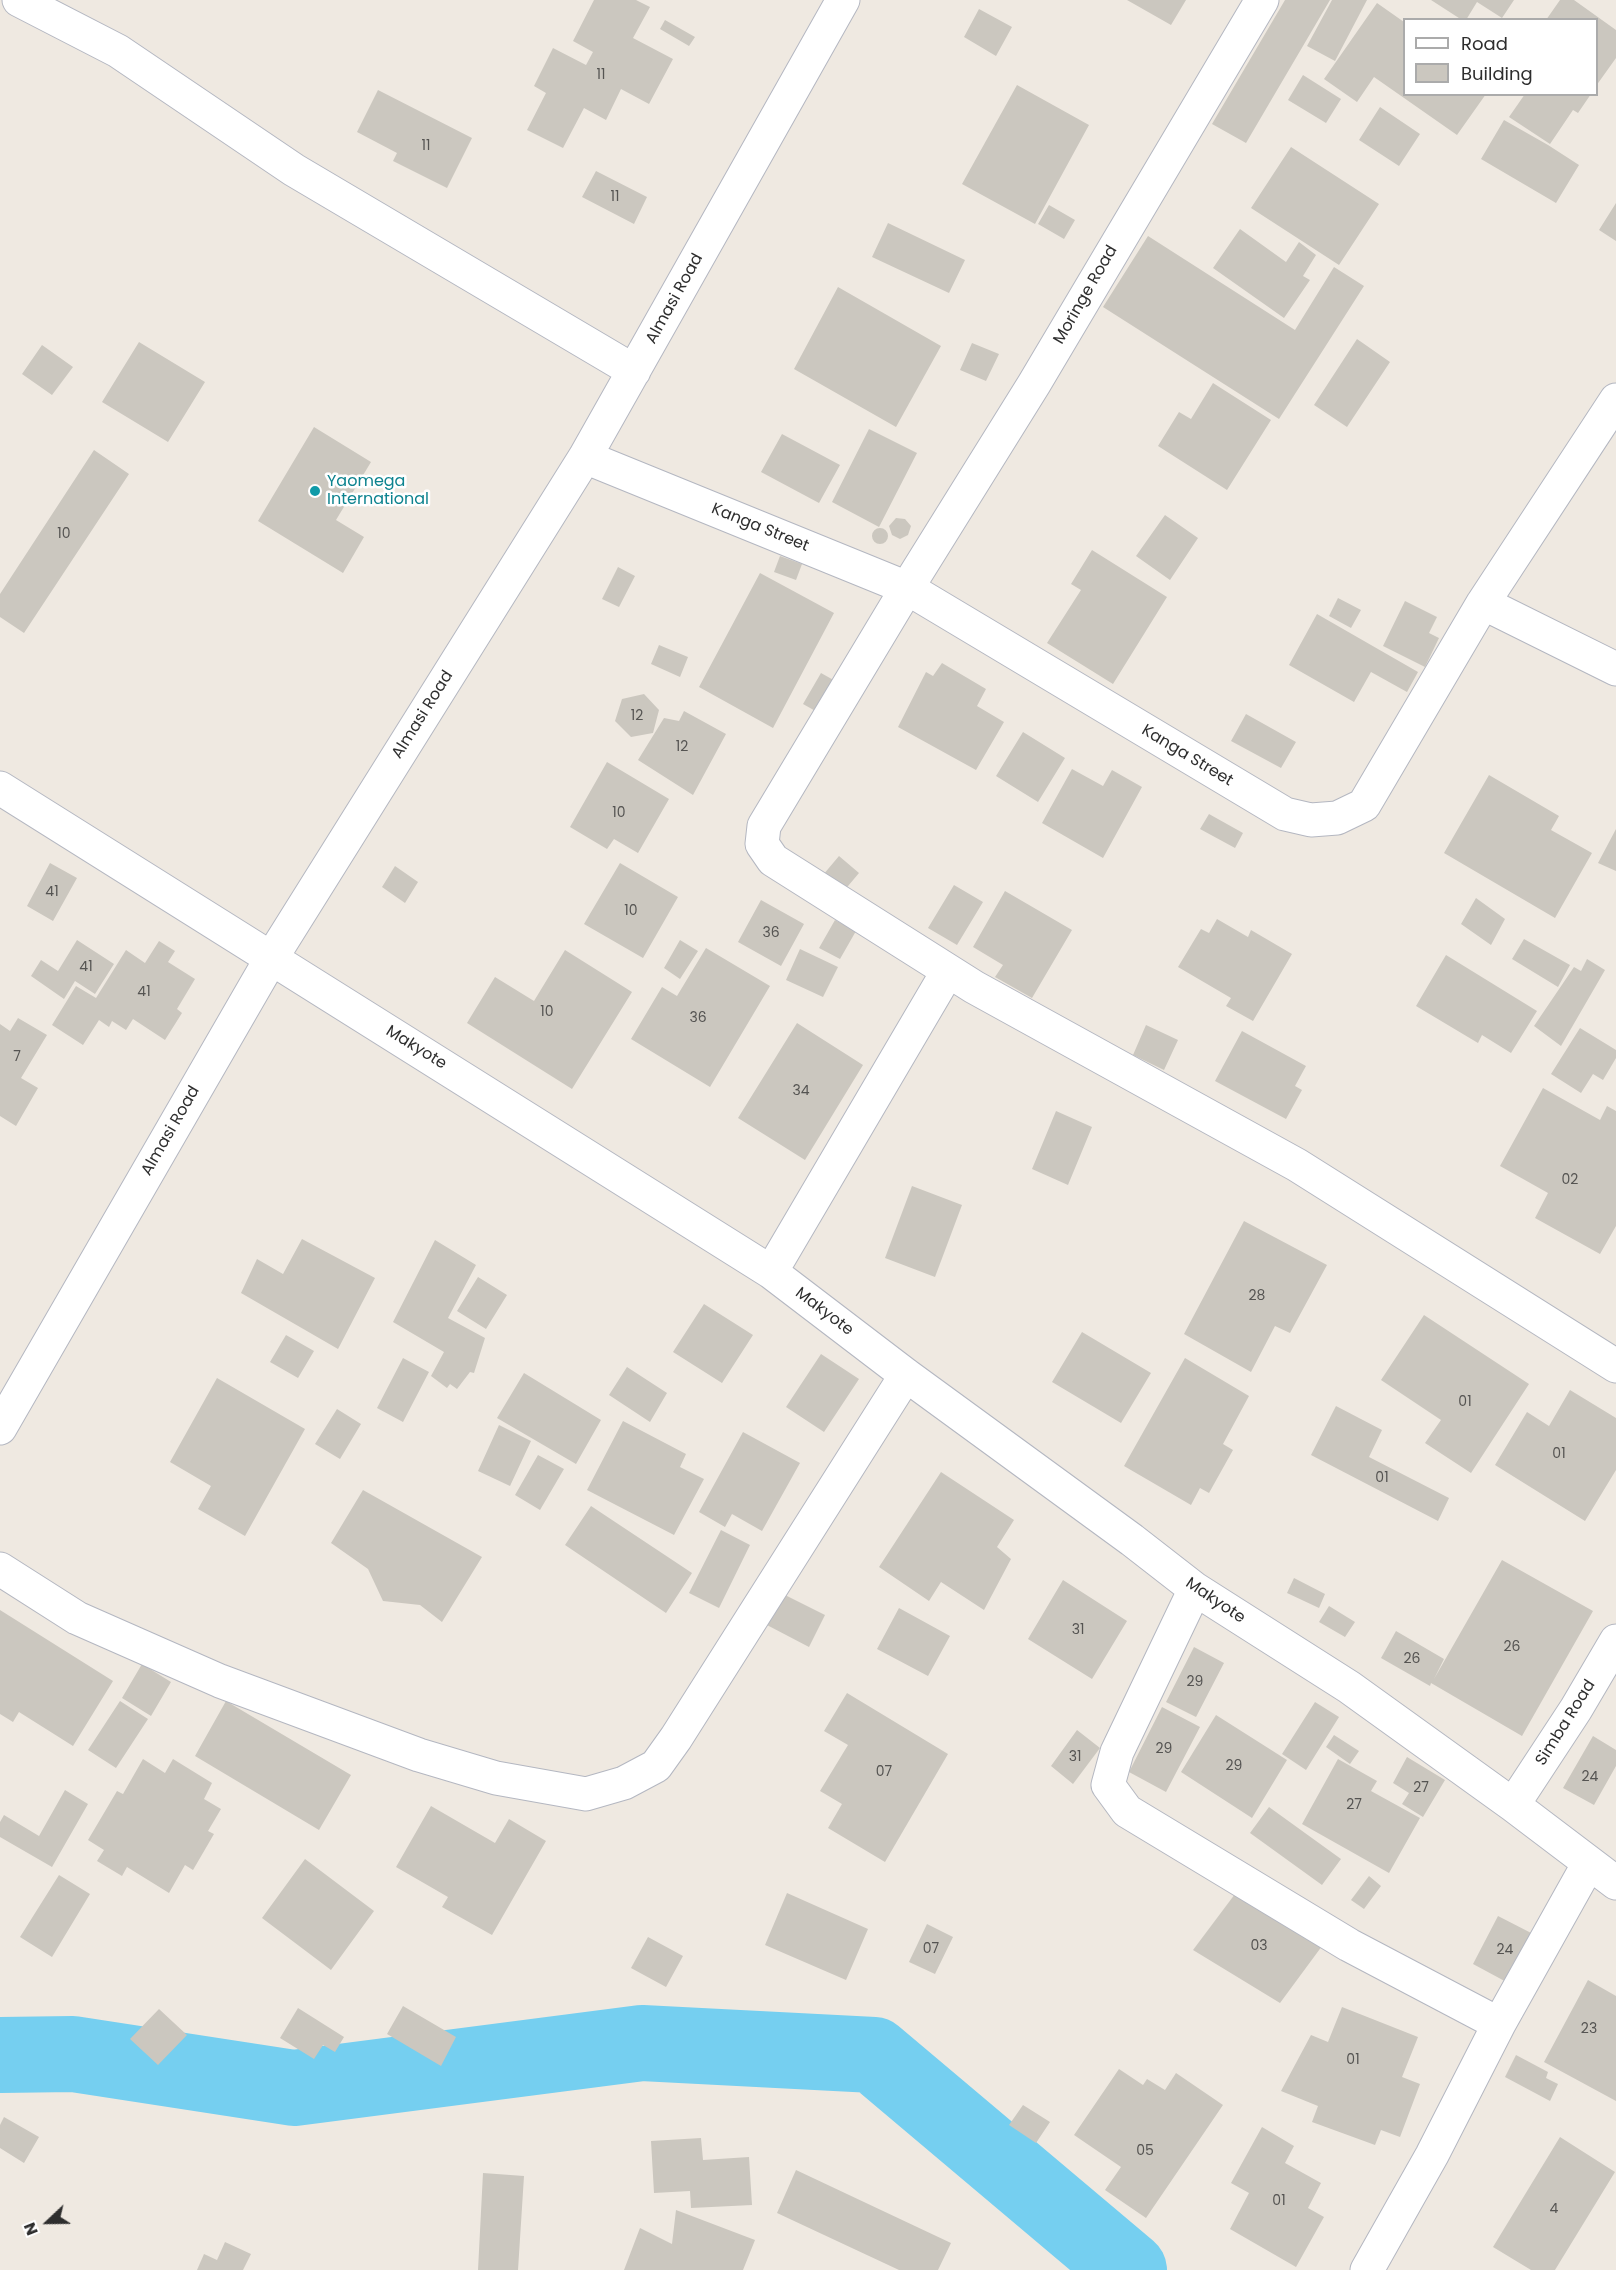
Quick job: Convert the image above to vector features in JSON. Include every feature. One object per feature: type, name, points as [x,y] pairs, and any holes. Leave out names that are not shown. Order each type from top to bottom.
[{"type":"street","points":[[19,0],[118,51],[294,170],[634,371]]},
{"type":"street","name":"Almasi Road","points":[[0,1428],[272,957],[585,457],[843,0]]},
{"type":"street","name":"Moringe Road","points":[[1262,0],[1034,384],[907,588],[764,826],[762,844],[773,860],[974,987],[1297,1165],[1616,1366]]},
{"type":"street","name":"Kanga Street","points":[[585,457],[907,588],[1285,814],[1311,820],[1337,818],[1364,805],[1483,603],[1616,400]]},
{"type":"street","points":[[1483,603],[1616,669]]},
{"type":"street","name":"Makyote","points":[[0,788],[771,1272],[906,1375],[1196,1589],[1349,1687],[1513,1805],[1616,1883]]},
{"type":"street","points":[[771,1272],[948,971]]},
{"type":"street","points":[[0,1569],[77,1618],[220,1681],[419,1755],[496,1778],[586,1794],[624,1783],[656,1766],[906,1375]]},
{"type":"street","points":[[1196,1589],[1117,1752],[1108,1785],[1127,1811],[1349,1944],[1499,2024]]},
{"type":"street","name":"Simba Road","points":[[1513,1805],[1616,1641]]},
{"type":"street","points":[[1367,2270],[1432,2155],[1499,2024],[1589,1863]]},
{"type":"building","points":[[594,0],[636,0],[650,7],[633,38],[673,59],[649,104],[621,89],[606,120],[584,108],[563,148],[527,130],[546,93],[534,86],[553,48],[586,65],[593,52],[573,41]]},
{"type":"building","points":[[1127,0],[1186,0],[1171,25]]},
{"type":"building","points":[[1285,0],[1330,0],[1246,143],[1212,124]]},
{"type":"building","points":[[1332,0],[1367,0],[1335,61],[1307,46]]},
{"type":"building","points":[[1431,0],[1514,0],[1502,18],[1477,2],[1467,18],[1459,18]]},
{"type":"building","points":[[1560,0],[1574,0],[1616,30],[1616,58],[1598,83],[1598,18],[1547,18]]},
{"type":"building","points":[[1377,3],[1403,21],[1403,96],[1485,96],[1457,135],[1374,77],[1357,102],[1324,79]]},
{"type":"building","points":[[979,9],[1012,27],[996,56],[964,37]]},
{"type":"building","points":[[665,20],[695,37],[689,46],[660,29]]},
{"type":"building","points":[[1303,75],[1341,99],[1326,123],[1288,100]]},
{"type":"building","points":[[1017,85],[1089,125],[1035,224],[962,184]]},
{"type":"building","points":[[378,90],[472,138],[447,188],[393,161],[397,153],[357,132]]},
{"type":"building","points":[[1524,96],[1590,96],[1578,113],[1573,110],[1550,144],[1509,117]]},
{"type":"building","points":[[1380,107],[1420,134],[1399,166],[1359,140]]},
{"type":"building","points":[[1504,120],[1579,165],[1556,203],[1481,159]]},
{"type":"building","points":[[1291,147],[1379,204],[1339,265],[1251,208]]},
{"type":"building","points":[[596,171],[647,197],[634,224],[582,197]]},
{"type":"building","points":[[1616,203],[1616,241],[1599,230]]},
{"type":"building","points":[[1049,205],[1075,220],[1064,239],[1038,224]]},
{"type":"building","points":[[888,223],[965,260],[949,293],[872,257]]},
{"type":"building","points":[[1240,229],[1286,262],[1299,242],[1316,255],[1303,276],[1310,280],[1284,318],[1213,268]]},
{"type":"building","points":[[1148,236],[1295,330],[1334,267],[1364,286],[1279,419],[1103,307]]},
{"type":"building","points":[[838,287],[941,346],[896,427],[794,369]]},
{"type":"building","points":[[1357,339],[1390,362],[1347,427],[1314,405]]},
{"type":"building","points":[[139,342],[205,382],[168,442],[102,402]]},
{"type":"building","points":[[972,343],[999,354],[986,381],[960,370]]},
{"type":"building","points":[[42,345],[73,367],[52,395],[22,374]]},
{"type":"building","points":[[1213,383],[1271,420],[1227,490],[1158,446],[1179,412],[1191,419]]},
{"type":"building","name":"Yaomega International","points":[[314,427],[371,462],[336,520],[364,537],[343,573],[258,521]]},
{"type":"building","points":[[869,429],[917,453],[879,527],[832,502]]},
{"type":"building","points":[[782,434],[840,465],[819,503],[761,472]]},
{"type":"building","points":[[94,450],[129,474],[24,633],[0,617],[0,594]]},
{"type":"building","points":[[1165,515],[1198,538],[1170,580],[1136,556]]},
{"type":"building","points":[[896,518],[905,519],[911,526],[908,535],[900,539],[892,535],[889,526]]},
{"type":"building","points":[[880,528],[886,530],[888,536],[886,542],[880,544],[874,542],[872,536],[874,530]]},
{"type":"building","points":[[1092,550],[1167,597],[1113,684],[1047,643],[1081,590],[1071,584]]},
{"type":"building","points":[[780,556],[802,564],[796,580],[774,572]]},
{"type":"building","points":[[618,567],[635,576],[619,607],[602,599]]},
{"type":"building","points":[[760,573],[834,613],[773,728],[699,687]]},
{"type":"building","points":[[1338,598],[1361,610],[1351,628],[1329,616]]},
{"type":"building","points":[[1405,601],[1437,617],[1429,633],[1439,638],[1425,667],[1383,646]]},
{"type":"building","points":[[1317,614],[1418,672],[1407,692],[1371,672],[1354,702],[1289,665]]},
{"type":"building","points":[[659,645],[688,657],[680,677],[651,664]]},
{"type":"building","points":[[942,663],[986,689],[977,706],[1004,722],[976,770],[898,727],[926,672],[933,676]]},
{"type":"building","points":[[821,673],[837,682],[819,713],[803,704]]},
{"type":"building","points":[[644,694],[659,710],[653,733],[631,737],[615,721],[622,699]]},
{"type":"building","points":[[684,711],[726,734],[693,795],[638,760],[664,718],[679,721]]},
{"type":"building","points":[[1246,714],[1296,742],[1281,768],[1231,741]]},
{"type":"building","points":[[1023,732],[1065,758],[1038,802],[996,776]]},
{"type":"building","points":[[607,762],[669,799],[638,853],[614,839],[607,849],[570,827]]},
{"type":"building","points":[[1072,769],[1103,786],[1112,770],[1142,787],[1103,858],[1042,823]]},
{"type":"building","points":[[1489,775],[1559,816],[1551,830],[1592,853],[1555,918],[1444,853]]},
{"type":"building","points":[[1209,814],[1243,833],[1235,848],[1200,829]]},
{"type":"building","points":[[1616,829],[1616,871],[1598,863]]},
{"type":"building","points":[[839,856],[859,873],[843,892],[823,875]]},
{"type":"building","points":[[50,863],[77,878],[53,921],[27,906]]},
{"type":"building","points":[[620,863],[678,897],[643,958],[584,924]]},
{"type":"building","points":[[395,866],[418,882],[405,903],[382,887]]},
{"type":"building","points":[[954,885],[983,902],[957,945],[928,928]]},
{"type":"building","points":[[1005,891],[1072,930],[1032,998],[995,977],[1003,965],[973,947]]},
{"type":"building","points":[[1476,898],[1505,919],[1491,945],[1461,924]]},
{"type":"building","points":[[761,900],[804,924],[781,966],[738,942]]},
{"type":"building","points":[[1217,919],[1248,937],[1251,930],[1292,954],[1253,1021],[1226,1006],[1231,998],[1178,967],[1201,929],[1209,933]]},
{"type":"building","points":[[835,920],[856,931],[840,959],[819,948]]},
{"type":"building","points":[[1524,939],[1570,965],[1558,987],[1512,959]]},
{"type":"building","points":[[77,940],[114,964],[95,994],[75,981],[64,999],[31,976],[41,960],[58,971]]},
{"type":"building","points":[[680,940],[698,951],[680,979],[664,968]]},
{"type":"building","points":[[159,941],[175,951],[168,962],[195,979],[177,1009],[182,1013],[165,1040],[133,1019],[126,1030],[112,1021],[109,1027],[99,1020],[83,1045],[52,1025],[76,986],[96,998],[126,950],[145,963]]},
{"type":"building","points":[[706,948],[770,986],[710,1087],[631,1039],[662,987],[677,996]]},
{"type":"building","points":[[800,949],[838,967],[823,997],[786,980]]},
{"type":"building","points":[[565,950],[632,992],[572,1089],[467,1023],[495,977],[534,1001]]},
{"type":"building","points":[[1446,955],[1537,1011],[1511,1053],[1482,1035],[1478,1043],[1416,1006]]},
{"type":"building","points":[[1587,959],[1605,970],[1561,1046],[1534,1026],[1574,967],[1581,971]]},
{"type":"building","points":[[18,1018],[47,1035],[21,1078],[38,1088],[16,1126],[0,1116],[0,1024],[10,1031]]},
{"type":"building","points":[[797,1023],[863,1065],[805,1160],[738,1118]]},
{"type":"building","points":[[1146,1025],[1178,1040],[1164,1070],[1133,1055]]},
{"type":"building","points":[[1580,1028],[1616,1050],[1616,1058],[1603,1080],[1593,1074],[1581,1093],[1551,1074]]},
{"type":"building","points":[[1242,1031],[1306,1066],[1295,1086],[1302,1090],[1286,1119],[1215,1081]]},
{"type":"building","points":[[1543,1088],[1600,1120],[1607,1106],[1616,1111],[1616,1226],[1600,1254],[1535,1218],[1548,1193],[1500,1166]]},
{"type":"building","points":[[1056,1111],[1092,1127],[1068,1185],[1032,1169]]},
{"type":"building","points":[[912,1186],[962,1205],[935,1277],[885,1258]]},
{"type":"building","points":[[1244,1221],[1327,1265],[1290,1333],[1275,1326],[1251,1372],[1184,1334]]},
{"type":"building","points":[[302,1239],[375,1278],[338,1349],[241,1293],[257,1259],[283,1274]]},
{"type":"building","points":[[435,1240],[476,1265],[448,1318],[485,1338],[474,1373],[470,1372],[457,1389],[450,1384],[447,1388],[431,1376],[444,1352],[393,1322]]},
{"type":"building","points":[[478,1277],[507,1295],[486,1329],[457,1311]]},
{"type":"building","points":[[704,1304],[753,1335],[722,1383],[673,1352]]},
{"type":"building","points":[[1424,1315],[1529,1384],[1471,1473],[1425,1443],[1441,1420],[1381,1380]]},
{"type":"building","points":[[1082,1332],[1151,1373],[1121,1423],[1052,1382]]},
{"type":"building","points":[[286,1335],[314,1351],[298,1378],[270,1362]]},
{"type":"building","points":[[821,1354],[859,1379],[824,1432],[786,1407]]},
{"type":"building","points":[[403,1358],[429,1372],[403,1422],[377,1408]]},
{"type":"building","points":[[1185,1358],[1249,1396],[1223,1444],[1233,1450],[1209,1493],[1200,1488],[1191,1505],[1124,1466]]},
{"type":"building","points":[[627,1367],[667,1393],[650,1422],[609,1395]]},
{"type":"building","points":[[524,1373],[601,1420],[576,1464],[497,1418]]},
{"type":"building","points":[[217,1378],[305,1429],[245,1536],[198,1509],[211,1486],[170,1462]]},
{"type":"building","points":[[1570,1390],[1616,1418],[1616,1470],[1585,1521],[1495,1465],[1527,1412],[1549,1426]]},
{"type":"building","points":[[1336,1406],[1382,1430],[1369,1457],[1449,1498],[1438,1521],[1311,1455]]},
{"type":"building","points":[[337,1409],[361,1424],[340,1459],[315,1444]]},
{"type":"building","points":[[623,1421],[686,1454],[680,1467],[704,1479],[674,1535],[587,1490]]},
{"type":"building","points":[[499,1425],[531,1441],[510,1486],[478,1471]]},
{"type":"building","points":[[743,1432],[800,1463],[762,1531],[732,1514],[725,1527],[699,1512]]},
{"type":"building","points":[[538,1455],[564,1469],[540,1510],[515,1495]]},
{"type":"building","points":[[941,1472],[1014,1520],[997,1547],[1011,1559],[984,1610],[941,1582],[929,1601],[879,1567]]},
{"type":"building","points":[[363,1490],[482,1557],[442,1622],[420,1605],[383,1601],[368,1569],[331,1543]]},
{"type":"building","points":[[591,1506],[692,1573],[666,1613],[565,1545]]},
{"type":"building","points":[[721,1530],[750,1545],[719,1608],[689,1593]]},
{"type":"building","points":[[1502,1560],[1593,1611],[1522,1736],[1431,1683],[1430,1686],[1381,1658],[1396,1631],[1444,1659],[1434,1679]]},
{"type":"building","points":[[1294,1578],[1325,1594],[1319,1608],[1287,1593]]},
{"type":"building","points":[[1063,1580],[1127,1621],[1092,1679],[1028,1639]]},
{"type":"building","points":[[781,1593],[825,1615],[809,1647],[765,1624]]},
{"type":"building","points":[[1329,1606],[1355,1622],[1345,1637],[1319,1622]]},
{"type":"building","points":[[899,1608],[950,1636],[928,1676],[877,1649]]},
{"type":"building","points":[[0,1610],[113,1681],[73,1746],[19,1712],[13,1722],[0,1714]]},
{"type":"building","points":[[1194,1647],[1224,1663],[1196,1717],[1166,1702]]},
{"type":"building","points":[[142,1664],[171,1682],[151,1716],[122,1698]]},
{"type":"building","points":[[847,1693],[948,1754],[885,1862],[828,1828],[842,1804],[820,1791],[848,1745],[824,1731]]},
{"type":"building","points":[[120,1701],[148,1719],[116,1768],[88,1750]]},
{"type":"building","points":[[226,1701],[351,1775],[319,1830],[195,1756]]},
{"type":"building","points":[[1315,1702],[1339,1717],[1306,1770],[1282,1754]]},
{"type":"building","points":[[1162,1707],[1200,1727],[1166,1792],[1129,1772]]},
{"type":"building","points":[[1216,1715],[1287,1760],[1252,1818],[1181,1772]]},
{"type":"building","points":[[1077,1730],[1100,1748],[1073,1784],[1051,1766]]},
{"type":"building","points":[[1334,1735],[1359,1751],[1350,1764],[1326,1747]]},
{"type":"building","points":[[1593,1736],[1616,1750],[1616,1766],[1594,1805],[1563,1788]]},
{"type":"building","points":[[1407,1757],[1445,1780],[1423,1817],[1402,1804],[1409,1793],[1393,1783]]},
{"type":"building","points":[[143,1759],[165,1773],[173,1759],[212,1783],[204,1799],[221,1809],[208,1831],[214,1834],[193,1870],[185,1865],[169,1893],[127,1867],[122,1876],[97,1861],[104,1850],[88,1840],[117,1791],[123,1794]]},
{"type":"building","points":[[1338,1759],[1377,1781],[1371,1791],[1420,1818],[1389,1873],[1302,1824]]},
{"type":"building","points":[[65,1790],[88,1804],[52,1867],[0,1837],[0,1822],[4,1815],[39,1836]]},
{"type":"building","points":[[431,1806],[495,1843],[509,1819],[546,1841],[492,1935],[442,1907],[448,1897],[396,1867]]},
{"type":"building","points":[[1269,1807],[1341,1859],[1322,1885],[1250,1833]]},
{"type":"building","points":[[305,1859],[374,1911],[331,1970],[262,1918]]},
{"type":"building","points":[[59,1875],[90,1894],[52,1957],[20,1937]]},
{"type":"building","points":[[1369,1876],[1381,1886],[1364,1909],[1351,1900]]},
{"type":"building","points":[[1238,1890],[1325,1942],[1280,2003],[1193,1950]]},
{"type":"building","points":[[787,1893],[868,1929],[846,1980],[765,1945]]},
{"type":"building","points":[[1498,1916],[1537,1936],[1512,1985],[1473,1964]]},
{"type":"building","points":[[927,1924],[953,1937],[935,1974],[909,1962]]},
{"type":"building","points":[[648,1937],[683,1956],[666,1987],[631,1968]]},
{"type":"building","points":[[1588,1980],[1616,1996],[1616,2101],[1544,2062]]},
{"type":"building","points":[[403,2006],[456,2037],[441,2066],[387,2034]]},
{"type":"building","points":[[1342,2007],[1418,2037],[1402,2077],[1420,2084],[1400,2137],[1381,2130],[1375,2145],[1312,2122],[1318,2106],[1281,2091],[1311,2035],[1328,2042]]},
{"type":"building","points":[[298,2008],[344,2037],[335,2052],[323,2045],[314,2059],[280,2038]]},
{"type":"building","points":[[159,2009],[187,2035],[158,2065],[130,2039]]},
{"type":"building","points":[[1516,2055],[1548,2072],[1546,2078],[1558,2084],[1550,2101],[1505,2077]]},
{"type":"building","points":[[1119,2069],[1143,2085],[1147,2079],[1165,2090],[1176,2073],[1223,2105],[1146,2218],[1105,2190],[1121,2167],[1074,2135]]},
{"type":"building","points":[[1023,2105],[1050,2122],[1036,2143],[1009,2125]]},
{"type":"building","points":[[4,2117],[39,2137],[24,2163],[0,2148],[0,2125]]},
{"type":"building","points":[[1262,2127],[1294,2146],[1285,2163],[1321,2183],[1308,2208],[1324,2217],[1296,2267],[1230,2229],[1249,2193],[1231,2183]]},
{"type":"building","points":[[1560,2137],[1615,2172],[1555,2270],[1531,2270],[1493,2247]]},
{"type":"building","points":[[701,2138],[703,2160],[749,2157],[752,2205],[691,2208],[690,2191],[654,2193],[651,2141]]},
{"type":"building","points":[[796,2170],[951,2243],[938,2270],[899,2270],[777,2213]]},
{"type":"building","points":[[483,2173],[524,2176],[518,2270],[478,2270]]},
{"type":"building","points":[[676,2210],[755,2240],[743,2270],[624,2270],[640,2228],[672,2244]]},
{"type":"building","points":[[225,2242],[251,2254],[243,2270],[197,2270],[204,2254],[217,2260]]},
{"type":"waterway","points":[[0,2055],[73,2054],[294,2088],[642,2043],[874,2055],[1129,2270]]},
{"type":"place","name":"Yaomega International","points":[[315,491]]}]
